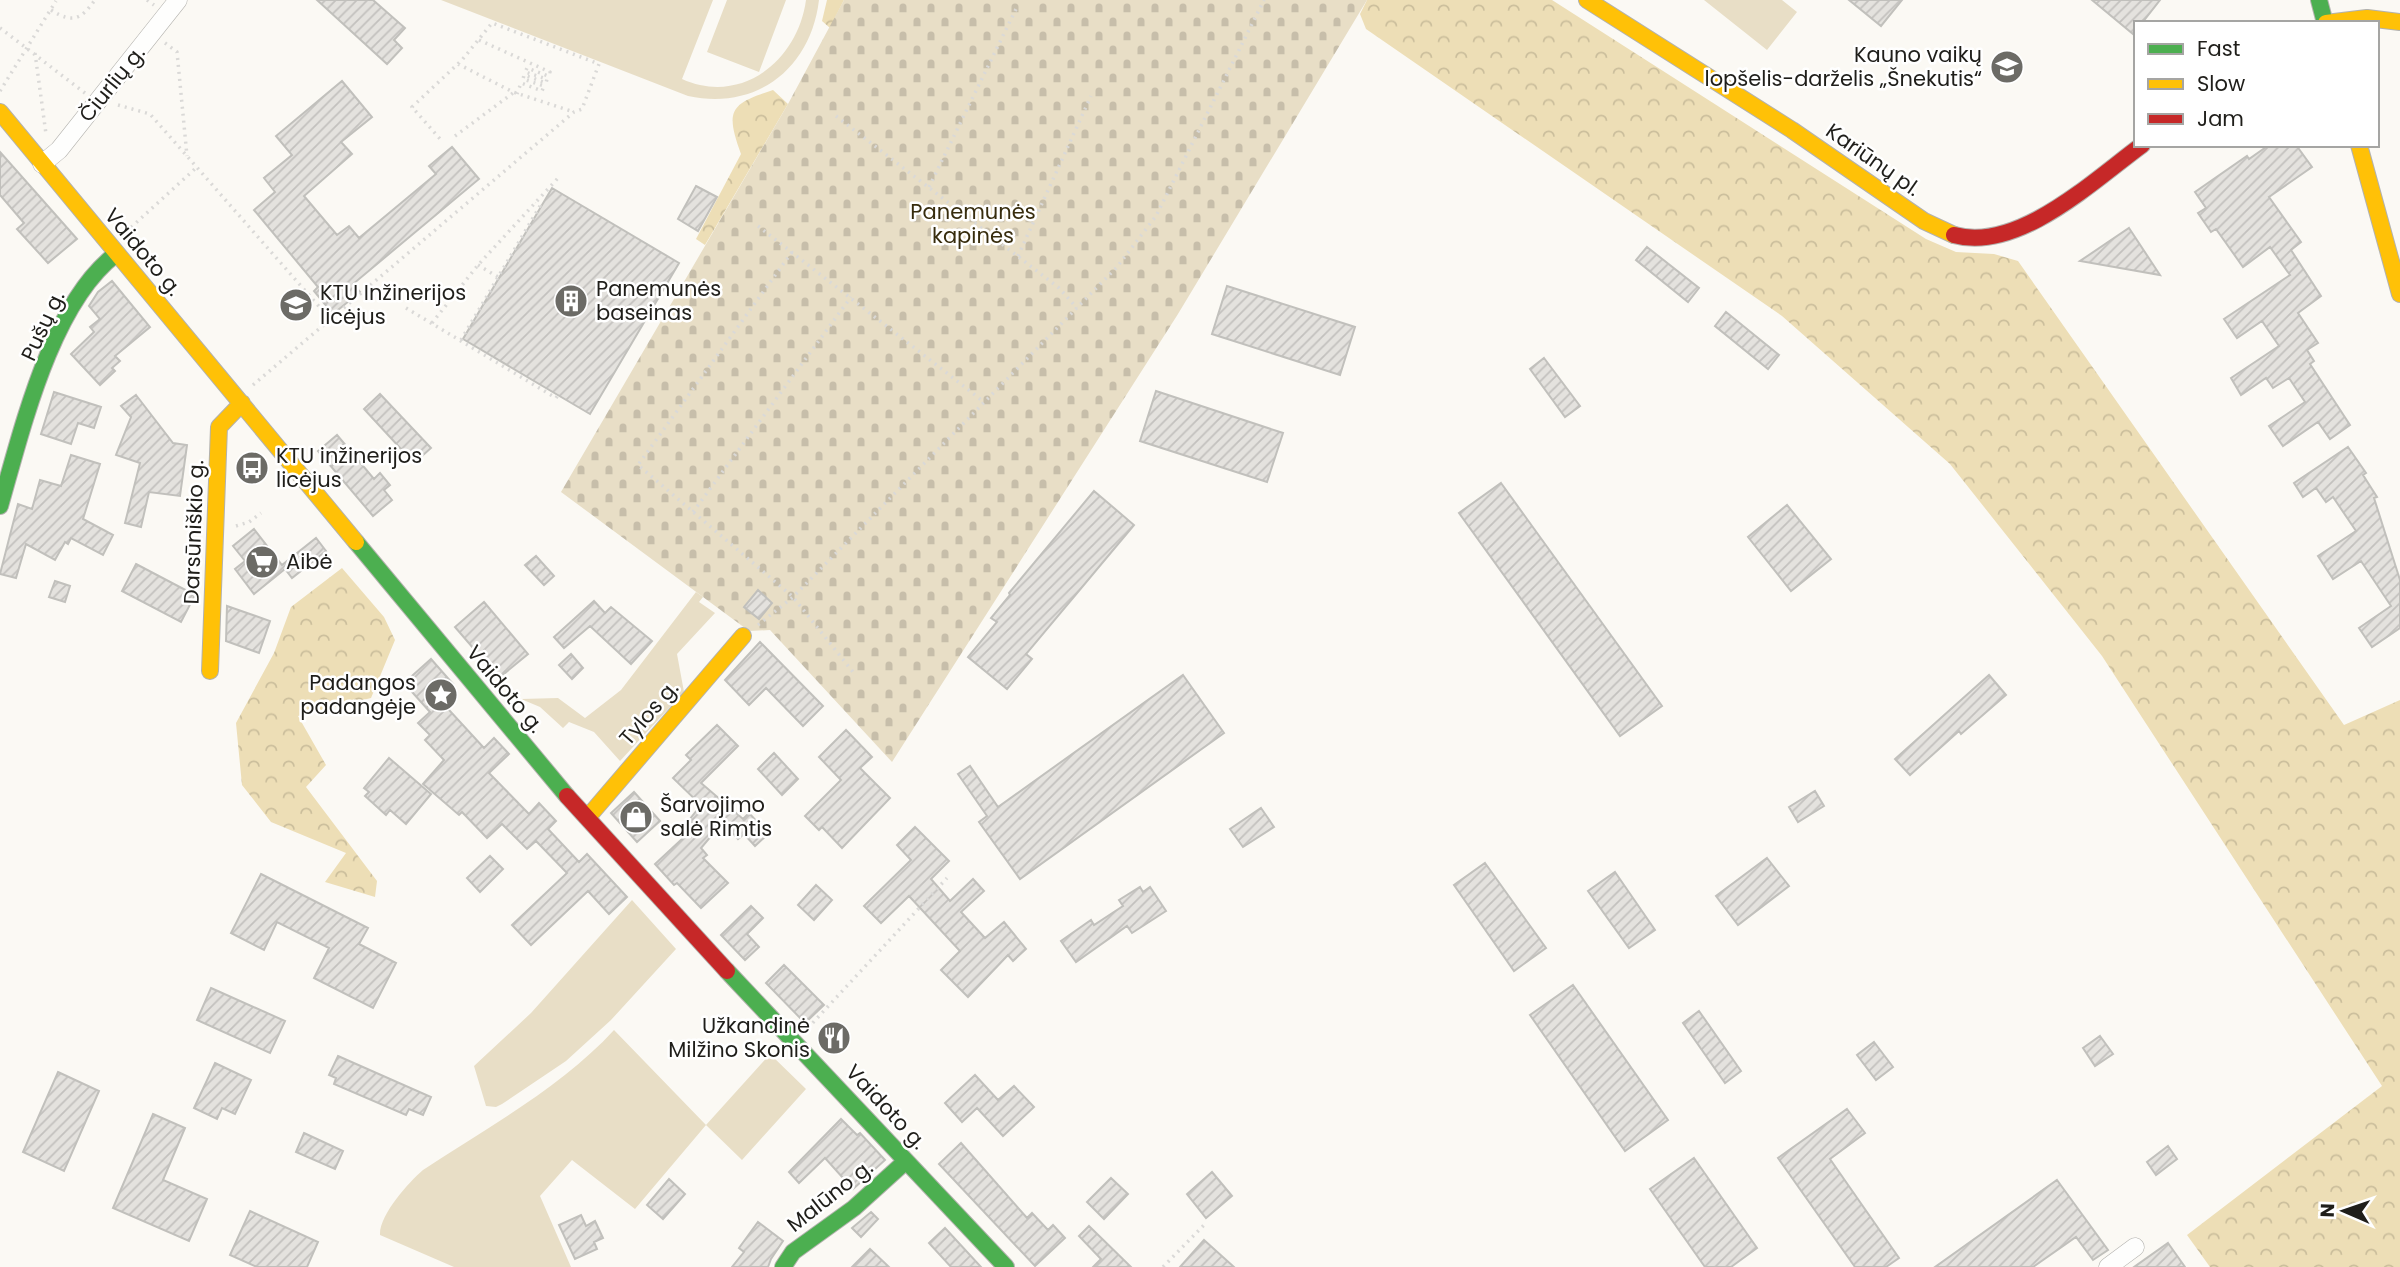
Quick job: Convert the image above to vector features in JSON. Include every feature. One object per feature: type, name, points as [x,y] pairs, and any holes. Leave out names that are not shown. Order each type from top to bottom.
[{"type":"street","name":"Čiurlių g.","points":[[42,164],[59,150],[178,0]]},
{"type":"street","name":"Kariūnų pl.","points":[[1587,0],[1792,130],[1924,221],[1954,236],[1977,240],[2010,234],[2033,222],[2139,147]]},
{"type":"street","points":[[2319,0],[2324,21]]},
{"type":"street","points":[[2342,21],[2367,18],[2400,22]]},
{"type":"street","name":"Vaidoto g.","points":[[0,112],[524,746],[700,942],[1006,1267]]},
{"type":"street","points":[[2360,147],[2400,294]]},
{"type":"street","name":"Pušų g.","points":[[0,506],[23,429],[50,354],[70,312],[93,274],[113,250]]},
{"type":"street","name":"Darsūniškio g.","points":[[210,671],[219,427],[240,400]]},
{"type":"street","name":"Tylos g.","points":[[588,817],[743,636]]},
{"type":"street","name":"Malūno g.","points":[[783,1267],[793,1252],[854,1208],[906,1161]]},
{"type":"street","points":[[2108,1267],[2135,1247]]},
{"type":"path","points":[[51,10],[64,17],[76,18],[95,0]]},
{"type":"path","points":[[743,636],[793,597],[1118,267],[1156,216],[1264,0]]},
{"type":"path","points":[[0,92],[56,1]]},
{"type":"path","points":[[929,187],[1017,7]]},
{"type":"path","points":[[240,400],[330,319],[573,112],[582,108],[599,64],[492,23],[458,64],[412,107],[441,140]]},
{"type":"path","points":[[0,28],[85,93],[150,114],[330,319]]},
{"type":"path","points":[[153,33],[177,52],[187,157]]},
{"type":"path","points":[[456,136],[515,93],[521,83],[542,91],[544,86],[523,79],[524,75],[545,83],[547,79],[525,72],[527,68],[548,76],[550,72],[479,40]]},
{"type":"path","points":[[35,53],[46,134],[59,150]]},
{"type":"path","points":[[458,64],[515,93],[573,112]]},
{"type":"path","points":[[1018,256],[1091,96]]},
{"type":"path","points":[[836,116],[1059,288],[1077,308]]},
{"type":"path","points":[[113,250],[197,167]]},
{"type":"path","points":[[432,323],[478,265],[559,177]]},
{"type":"path","points":[[461,340],[540,206],[536,202]]},
{"type":"path","points":[[758,226],[984,402]]},
{"type":"path","points":[[792,252],[638,466],[793,597],[853,672]]},
{"type":"path","points":[[478,265],[498,277]]},
{"type":"path","points":[[692,512],[850,298]]},
{"type":"path","points":[[335,308],[335,315]]},
{"type":"path","points":[[406,308],[556,398],[558,395]]},
{"type":"path","points":[[215,525],[233,527],[248,522],[261,513]]},
{"type":"path","points":[[795,1041],[947,878]]},
{"type":"path","points":[[1163,1267],[1204,1226]]},
{"type":"green space","points":[[441,0],[713,0],[682,79],[704,86],[726,86],[745,82],[764,72],[792,41],[801,22],[806,0],[819,0],[814,24],[805,46],[792,64],[776,79],[758,90],[736,97],[713,99],[688,96]]},
{"type":"green space","points":[[727,0],[786,0],[759,72],[707,52]]},
{"type":"green space","points":[[827,0],[844,0],[830,28],[822,21]]},
{"type":"green space","name":"Panemunės kapinės","points":[[844,0],[1367,0],[1178,314],[892,762],[770,630],[749,631],[561,492],[788,104]]},
{"type":"green space","points":[[1367,0],[1552,0],[1926,239],[1956,252],[1994,254],[2018,261],[2344,725],[2400,700],[2400,1267],[2210,1267],[2187,1235],[2382,1086],[2102,656],[1950,464],[1782,316],[1366,29],[1360,14]]},
{"type":"green space","points":[[1704,0],[1782,0],[1797,12],[1767,50]]},
{"type":"green space","points":[[773,90],[788,104],[705,245],[696,239],[741,154],[733,127],[735,111],[748,100]]},
{"type":"green space","points":[[342,568],[384,617],[395,640],[371,698],[298,716],[326,765],[306,787],[377,881],[375,897],[325,882],[346,853],[271,822],[242,785],[236,723],[274,653],[291,607]]},
{"type":"green space","points":[[696,592],[703,597],[699,602],[715,613],[677,654],[684,692],[620,761],[594,732],[569,722],[563,728],[540,707],[521,699],[558,698],[585,718],[621,690]]},
{"type":"green space","points":[[632,900],[676,949],[611,1020],[566,1061],[502,1104],[496,1107],[486,1106],[474,1066],[531,1013]]},
{"type":"green space","points":[[614,1030],[706,1125],[635,1209],[572,1160],[540,1196],[571,1267],[454,1267],[380,1235],[389,1209],[423,1170],[548,1088],[572,1070]]},
{"type":"green space","points":[[770,1054],[806,1089],[742,1160],[706,1125]]},
{"type":"building","points":[[317,0],[373,0],[405,28],[394,40],[402,48],[387,64]]},
{"type":"building","points":[[1849,0],[1902,0],[1881,26]]},
{"type":"building","points":[[2092,0],[2160,0],[2144,21],[2134,21],[2133,34]]},
{"type":"building","points":[[342,81],[372,117],[341,142],[352,154],[304,196],[337,235],[349,226],[359,238],[436,174],[429,166],[452,147],[479,179],[353,284],[360,292],[333,314],[314,291],[318,287],[254,210],[275,192],[264,178],[292,155],[276,136]]},
{"type":"building","points":[[2266,147],[2297,147],[2312,167],[2269,197],[2301,242],[2291,250],[2321,296],[2298,313],[2318,343],[2307,350],[2314,361],[2310,364],[2350,425],[2330,439],[2318,422],[2283,446],[2269,426],[2305,402],[2289,378],[2273,388],[2266,378],[2241,395],[2231,378],[2279,346],[2262,321],[2237,338],[2224,319],[2290,275],[2270,247],[2243,267],[2216,229],[2211,232],[2198,213],[2206,208],[2195,192],[2247,156],[2249,159]]},
{"type":"building","points":[[0,152],[77,239],[48,263],[17,229],[24,223],[0,195]]},
{"type":"building","points":[[696,186],[717,197],[698,231],[678,219]]},
{"type":"building","name":"Panemunės baseinas","points":[[552,188],[679,263],[590,414],[463,339]]},
{"type":"building","points":[[2129,228],[2160,275],[2080,261]]},
{"type":"building","points":[[1647,247],[1699,288],[1688,302],[1636,260]]},
{"type":"building","points":[[112,281],[150,327],[115,356],[120,361],[112,368],[115,371],[100,385],[71,354],[94,332],[90,327],[100,319],[89,306],[98,292]]},
{"type":"building","points":[[1227,286],[1355,327],[1340,375],[1212,334]]},
{"type":"building","points":[[1726,312],[1779,355],[1768,369],[1715,326]]},
{"type":"building","points":[[1544,358],[1580,406],[1565,417],[1530,369]]},
{"type":"building","points":[[1156,391],[1283,433],[1267,482],[1140,441]]},
{"type":"building","points":[[54,392],[101,407],[94,428],[78,423],[71,444],[41,434]]},
{"type":"building","points":[[380,394],[431,448],[414,463],[364,409]]},
{"type":"building","points":[[136,395],[173,443],[187,445],[180,496],[149,492],[141,527],[125,523],[140,463],[116,455],[131,417],[121,406]]},
{"type":"building","points":[[337,435],[374,479],[380,473],[390,485],[384,490],[392,500],[373,516],[318,451]]},
{"type":"building","points":[[2348,447],[2366,473],[2363,475],[2377,497],[2374,498],[2400,580],[2400,628],[2372,647],[2359,628],[2391,606],[2361,561],[2333,579],[2318,556],[2356,531],[2333,497],[2326,502],[2316,488],[2303,497],[2294,483]]},
{"type":"building","points":[[71,455],[100,464],[83,519],[113,535],[103,555],[71,538],[68,544],[65,542],[55,560],[26,544],[16,578],[0,574],[18,504],[32,509],[40,480],[61,486]]},
{"type":"building","points":[[1501,483],[1662,706],[1620,736],[1459,513]]},
{"type":"building","points":[[1094,491],[1134,525],[1026,654],[1032,659],[1007,689],[968,657],[997,622],[991,618],[1009,593]]},
{"type":"building","points":[[1787,505],[1831,559],[1791,591],[1748,537]]},
{"type":"building","name":"Aibė","points":[[254,529],[282,565],[316,538],[326,551],[292,578],[285,569],[254,594],[235,569],[245,561],[233,546]]},
{"type":"building","points":[[536,556],[554,576],[544,585],[525,565]]},
{"type":"building","points":[[136,564],[195,595],[181,622],[122,591]]},
{"type":"building","points":[[55,581],[70,586],[65,602],[49,597]]},
{"type":"building","points":[[758,590],[772,603],[759,619],[744,607]]},
{"type":"building","points":[[594,601],[605,613],[611,607],[652,641],[631,664],[590,626],[564,648],[554,637]]},
{"type":"building","points":[[484,602],[528,654],[499,678],[455,627]]},
{"type":"building","points":[[227,606],[270,621],[259,653],[226,641]]},
{"type":"building","points":[[760,642],[823,706],[803,726],[766,688],[749,705],[725,680]]},
{"type":"building","points":[[571,654],[583,668],[572,679],[559,665]]},
{"type":"building","points":[[431,659],[453,684],[438,698],[484,748],[494,738],[509,754],[489,773],[529,814],[539,803],[556,821],[548,829],[579,862],[587,854],[627,897],[609,914],[588,891],[531,945],[512,925],[567,873],[536,841],[527,849],[502,824],[487,838],[462,812],[459,815],[423,784],[444,760],[425,740],[430,735],[418,723],[430,712],[404,683]]},
{"type":"building","points":[[1183,675],[1224,733],[1020,879],[979,822],[987,816],[958,774],[970,766],[998,807]]},
{"type":"building","points":[[1989,675],[2006,695],[1961,734],[1959,731],[1910,775],[1895,759]]},
{"type":"building","points":[[717,725],[738,746],[701,783],[743,819],[749,813],[768,834],[755,846],[744,834],[738,839],[723,822],[701,848],[707,855],[703,858],[728,883],[701,908],[655,864],[696,826],[689,820],[701,805],[673,778],[691,760],[686,755]]},
{"type":"building","points":[[846,730],[872,757],[860,768],[890,798],[842,848],[822,827],[819,830],[805,816],[841,780],[819,757]]},
{"type":"building","points":[[774,753],[798,779],[782,795],[758,769]]},
{"type":"building","points":[[389,758],[431,794],[406,824],[390,810],[386,815],[365,796],[369,792],[364,788]]},
{"type":"building","points":[[1815,791],[1824,806],[1798,822],[1789,807]]},
{"type":"building","name":"Šarvojimo salė Rimtis","points":[[634,792],[660,821],[637,842],[611,813]]},
{"type":"building","points":[[1261,808],[1274,827],[1243,847],[1230,829]]},
{"type":"building","points":[[915,827],[949,861],[931,879],[950,901],[973,879],[984,891],[961,912],[985,938],[1004,922],[1026,949],[1013,961],[1008,955],[968,997],[941,970],[960,951],[909,896],[881,923],[864,906],[911,860],[897,845]]},
{"type":"building","points":[[490,856],[503,869],[480,892],[467,878]]},
{"type":"building","points":[[1767,858],[1789,886],[1738,925],[1716,896]]},
{"type":"building","points":[[1485,863],[1546,948],[1514,971],[1454,885]]},
{"type":"building","points":[[1615,872],[1655,930],[1629,948],[1588,891]]},
{"type":"building","points":[[261,874],[368,928],[359,944],[396,963],[373,1008],[314,978],[329,948],[277,922],[264,950],[231,933]]},
{"type":"building","points":[[816,885],[832,900],[814,920],[798,905]]},
{"type":"building","points":[[1140,887],[1143,892],[1150,887],[1166,911],[1132,933],[1127,926],[1076,962],[1061,941],[1091,920],[1094,925],[1123,906],[1119,900]]},
{"type":"building","points":[[751,906],[763,918],[747,934],[759,947],[745,960],[721,935]]},
{"type":"building","points":[[784,965],[824,1005],[805,1023],[766,983]]},
{"type":"building","points":[[1573,985],[1668,1120],[1625,1151],[1530,1015]]},
{"type":"building","points":[[211,988],[285,1021],[270,1053],[197,1020]]},
{"type":"building","points":[[1699,1011],[1741,1071],[1725,1083],[1683,1023]]},
{"type":"building","points":[[2100,1036],[2113,1054],[2095,1066],[2083,1048]]},
{"type":"building","points":[[1874,1042],[1893,1067],[1876,1080],[1857,1055]]},
{"type":"building","points":[[338,1056],[431,1097],[423,1115],[409,1109],[406,1115],[334,1084],[336,1078],[329,1075]]},
{"type":"building","points":[[215,1063],[251,1080],[235,1114],[222,1108],[217,1119],[194,1108]]},
{"type":"building","points":[[58,1072],[99,1091],[64,1171],[23,1152]]},
{"type":"building","points":[[975,1075],[998,1100],[1014,1086],[1034,1107],[1003,1136],[977,1108],[962,1122],[945,1103]]},
{"type":"building","points":[[1847,1109],[1865,1133],[1830,1159],[1899,1258],[1886,1267],[1855,1267],[1778,1158]]},
{"type":"building","points":[[153,1114],[185,1128],[163,1180],[207,1199],[189,1241],[113,1208]]},
{"type":"building","points":[[841,1119],[857,1135],[860,1133],[885,1160],[853,1189],[825,1158],[799,1183],[789,1172]]},
{"type":"building","points":[[304,1133],[343,1151],[335,1169],[296,1152]]},
{"type":"building","points":[[961,1143],[1027,1218],[1032,1213],[1048,1230],[1053,1225],[1065,1238],[1035,1266],[939,1164]]},
{"type":"building","points":[[2168,1146],[2177,1159],[2156,1175],[2147,1162]]},
{"type":"building","points":[[1694,1158],[1757,1248],[1731,1267],[1705,1267],[1650,1189]]},
{"type":"building","points":[[1212,1172],[1232,1196],[1206,1218],[1187,1194]]},
{"type":"building","points":[[1111,1178],[1128,1194],[1104,1219],[1087,1202]]},
{"type":"building","points":[[669,1179],[685,1194],[663,1219],[647,1205]]},
{"type":"building","points":[[2057,1180],[2108,1250],[2093,1260],[2076,1237],[2033,1267],[1935,1267]]},
{"type":"building","points":[[250,1211],[318,1242],[307,1267],[257,1267],[230,1255]]},
{"type":"building","points":[[871,1212],[878,1219],[861,1237],[852,1228]]},
{"type":"building","points":[[581,1215],[586,1226],[595,1221],[603,1238],[594,1242],[597,1249],[575,1259],[559,1225]]},
{"type":"building","points":[[758,1222],[783,1241],[768,1267],[732,1267],[744,1252],[739,1248]]},
{"type":"building","points":[[1089,1226],[1131,1267],[1093,1267],[1101,1259],[1079,1236]]},
{"type":"building","points":[[945,1228],[981,1267],[951,1267],[929,1243]]},
{"type":"building","points":[[1204,1240],[1234,1267],[1180,1267]]},
{"type":"building","points":[[2168,1243],[2185,1267],[2134,1267]]},
{"type":"building","points":[[870,1249],[889,1267],[852,1267]]},
{"type":"traffic: fast","points":[[2319,0],[2324,21]]},
{"type":"traffic: fast","points":[[0,506],[29,406],[57,335],[74,303],[93,276],[116,254]]},
{"type":"traffic: fast","points":[[356,542],[567,796]]},
{"type":"traffic: fast","points":[[727,971],[1006,1267]]},
{"type":"traffic: fast","points":[[783,1267],[793,1252],[854,1208],[906,1161]]},
{"type":"traffic: slow","points":[[1587,0],[1792,130],[1924,221],[1954,235]]},
{"type":"traffic: slow","points":[[2342,21],[2367,18],[2400,22]]},
{"type":"traffic: slow","points":[[0,112],[356,542]]},
{"type":"traffic: slow","points":[[2360,147],[2400,294]]},
{"type":"traffic: slow","points":[[210,671],[219,427],[242,403]]},
{"type":"traffic: slow","points":[[588,817],[743,636]]},
{"type":"traffic: jam","points":[[1954,235],[1978,238],[2029,224],[2078,194],[2139,147]]},
{"type":"traffic: jam","points":[[567,796],[727,971]]},
{"type":"place","name":"Kauno vaikų lopšelis-darželis „Šnekutis“","points":[[2007,67]]},
{"type":"place","name":"Panemunės baseinas","points":[[571,301]]},
{"type":"place","name":"KTU Inžinerijos licėjus","points":[[296,305]]},
{"type":"place","name":"KTU inžinerijos licėjus","points":[[252,468]]},
{"type":"place","name":"Aibė","points":[[262,562]]},
{"type":"place","name":"Padangos padangėje","points":[[441,695]]},
{"type":"place","name":"Šarvojimo salė Rimtis","points":[[636,817]]},
{"type":"place","name":"Užkandinė Milžino Skonis","points":[[834,1038]]}]
